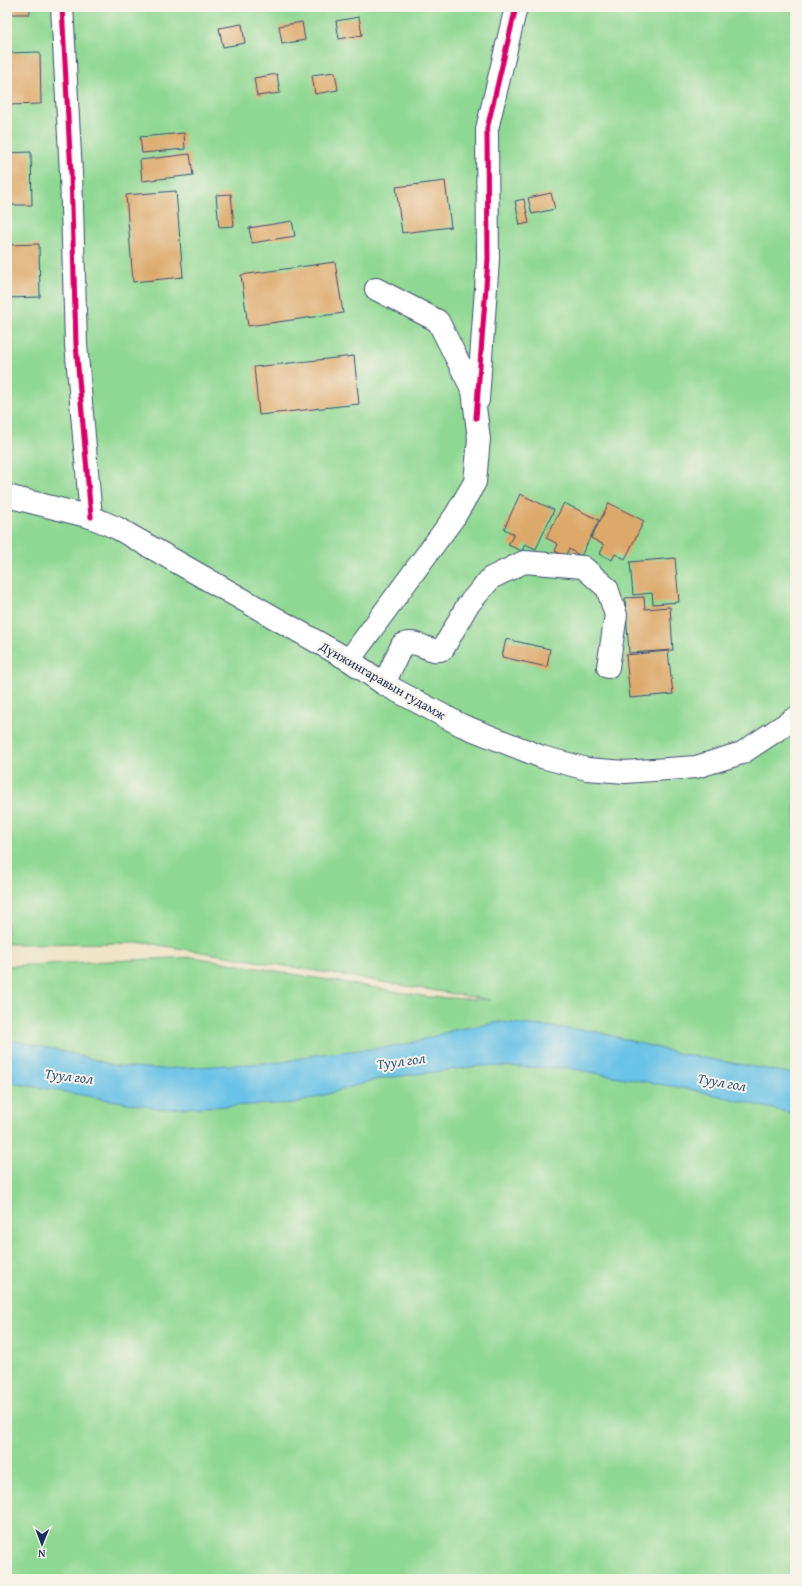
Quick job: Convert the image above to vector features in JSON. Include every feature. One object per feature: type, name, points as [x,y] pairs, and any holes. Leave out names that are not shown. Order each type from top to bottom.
[{"type":"street","points":[[62,7],[71,173],[76,344],[91,517]]},
{"type":"street","points":[[476,418],[488,260],[487,129],[516,7]]},
{"type":"street","points":[[349,660],[455,516],[475,482],[479,440],[473,390],[438,321],[376,289]]},
{"type":"street","name":"Дүнжингаравын гудамж","points":[[7,496],[91,517],[117,528],[349,660],[384,684],[461,725],[542,757],[587,769],[625,772],[696,767],[742,753],[795,718]]},
{"type":"street","points":[[384,684],[402,645],[413,642],[439,650],[443,649],[467,606],[491,578],[524,562],[583,567],[607,588],[616,615],[608,667]]},
{"type":"green space","points":[[7,7],[795,7],[795,1579],[7,1579],[7,966],[193,957],[429,997],[491,1000],[147,943],[7,944]]},
{"type":"water","name":"Туул гол","points":[[500,1022],[594,1031],[681,1054],[795,1074],[795,1114],[694,1090],[567,1068],[479,1066],[378,1079],[297,1103],[162,1109],[7,1082],[7,1039],[74,1054],[116,1066],[160,1069],[283,1062],[314,1055],[404,1045],[454,1030]]},
{"type":"building","points":[[7,7],[30,7],[30,14],[7,14]]},
{"type":"building","points":[[359,17],[362,35],[339,39],[336,21]]},
{"type":"building","points":[[302,22],[305,40],[282,44],[279,26]]},
{"type":"building","points":[[242,24],[245,43],[223,47],[219,28]]},
{"type":"building","points":[[40,52],[41,104],[7,105],[7,53]]},
{"type":"building","points":[[335,72],[338,90],[315,94],[312,75]]},
{"type":"building","points":[[277,74],[280,93],[257,96],[254,78]]},
{"type":"building","points":[[184,133],[185,149],[142,153],[140,137]]},
{"type":"building","points":[[31,152],[32,205],[7,205],[7,153]]},
{"type":"building","points":[[190,154],[193,175],[142,181],[140,160]]},
{"type":"building","points":[[445,181],[451,227],[402,233],[396,187]]},
{"type":"building","points":[[176,191],[183,277],[133,282],[126,195]]},
{"type":"building","points":[[551,193],[555,209],[532,214],[528,198]]},
{"type":"building","points":[[231,194],[234,226],[219,227],[216,195]]},
{"type":"building","points":[[524,199],[529,223],[520,225],[515,201]]},
{"type":"building","points":[[292,221],[295,236],[252,243],[249,228]]},
{"type":"building","points":[[39,244],[40,297],[7,298],[7,245]]},
{"type":"building","points":[[335,262],[343,313],[248,326],[241,275]]},
{"type":"building","points":[[354,356],[359,404],[259,415],[254,367]]},
{"type":"building","points":[[520,494],[554,510],[536,549],[525,544],[522,551],[508,545],[514,534],[504,529]]},
{"type":"building","points":[[564,503],[599,520],[581,556],[569,549],[565,556],[555,551],[558,544],[546,538]]},
{"type":"building","points":[[609,503],[644,521],[625,559],[615,554],[612,560],[600,554],[604,545],[591,538]]},
{"type":"building","points":[[675,558],[679,602],[653,604],[652,593],[633,595],[630,562]]},
{"type":"building","points":[[644,597],[645,609],[670,607],[673,650],[629,653],[625,598]]},
{"type":"building","points":[[506,639],[550,649],[547,667],[502,657]]},
{"type":"building","points":[[668,651],[673,694],[630,698],[626,655]]},
{"type":"cycle path","points":[[62,7],[71,173],[76,344],[91,517]]},
{"type":"cycle path","points":[[476,418],[488,260],[487,129],[516,7]]}]
